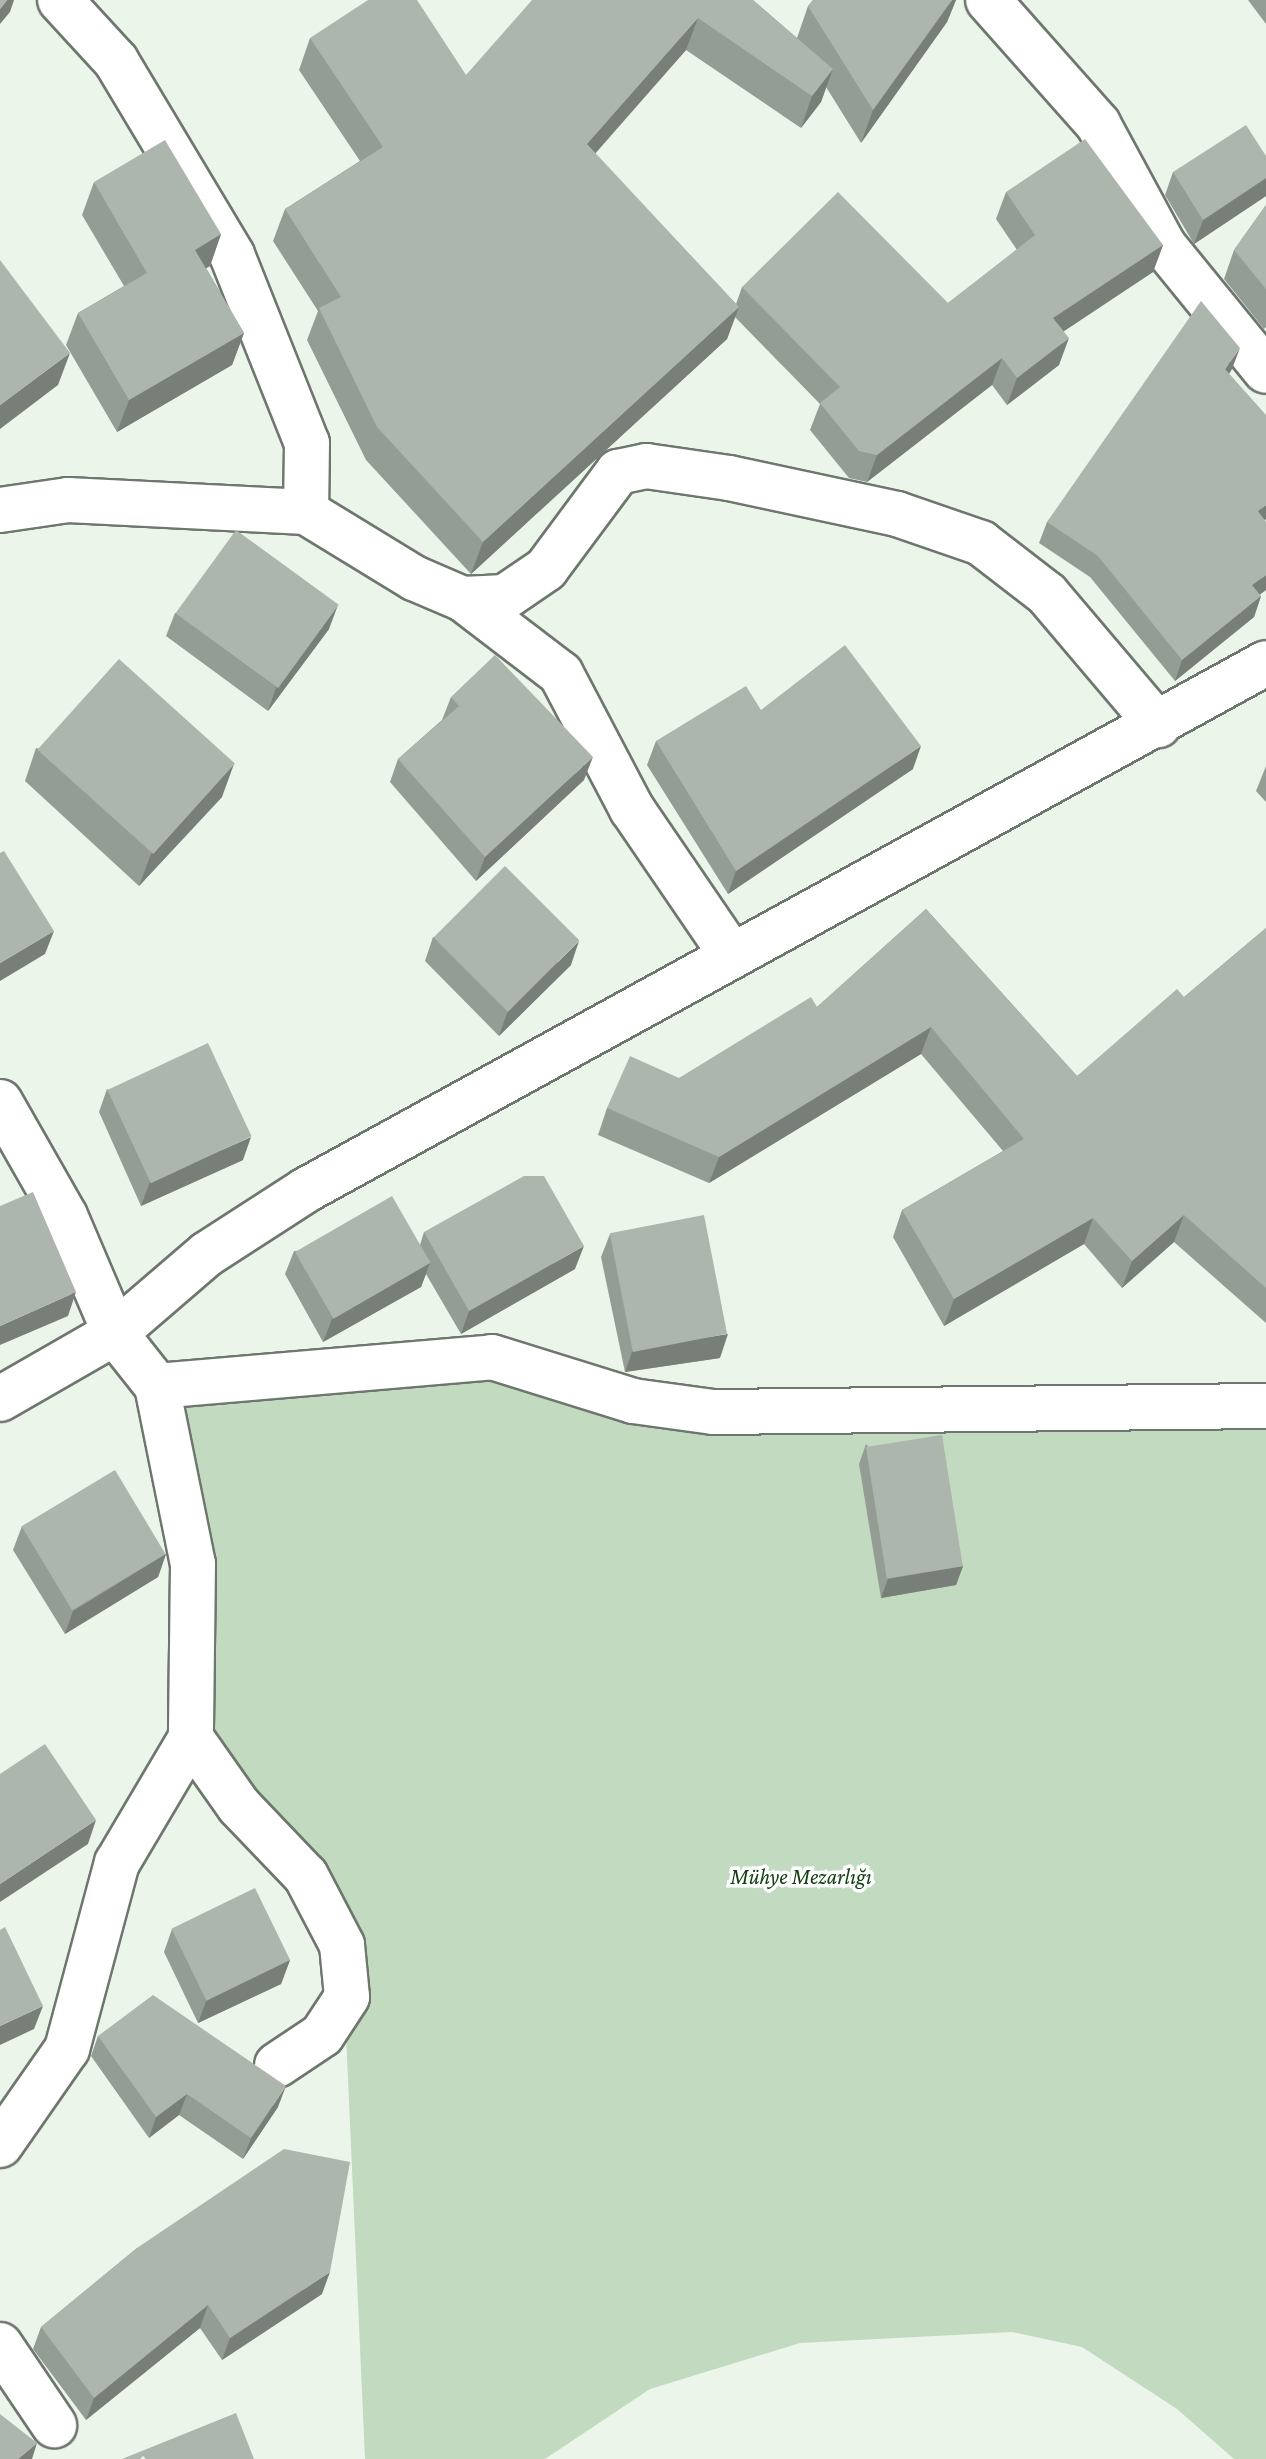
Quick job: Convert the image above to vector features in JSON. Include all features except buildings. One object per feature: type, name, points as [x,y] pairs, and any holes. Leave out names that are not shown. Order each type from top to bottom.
[{"type":"street","points":[[60,0],[116,61],[232,255],[307,443],[306,512]]},
{"type":"street","points":[[988,0],[1098,124],[1164,246],[1266,371]]},
{"type":"street","points":[[463,599],[505,597],[546,569],[618,472],[646,466],[729,478],[897,514],[981,543],[1047,594],[1158,725]]},
{"type":"street","points":[[0,510],[68,500],[306,512],[414,578],[463,599],[561,674],[632,809],[731,954]]},
{"type":"street","points":[[0,1399],[115,1333],[207,1254],[306,1190],[1266,663]]},
{"type":"street","points":[[0,1102],[65,1216],[115,1333],[157,1386],[193,1564],[191,1738],[117,1863],[67,2049],[0,2145]]},
{"type":"street","points":[[157,1386],[492,1357],[633,1401],[713,1412],[1266,1406]]},
{"type":"street","points":[[191,1738],[239,1806],[306,1876],[342,1945],[347,1997],[322,2035],[277,2065]]},
{"type":"street","points":[[0,2345],[54,2425]]},
{"type":"green space","name":"Mühye Mezarlığı","points":[[492,1357],[633,1401],[1266,1406],[1266,2459],[1234,2459],[1177,2409],[1082,2347],[1012,2332],[800,2343],[650,2389],[545,2459],[365,2459],[342,1945],[191,1738],[157,1386]]}]
